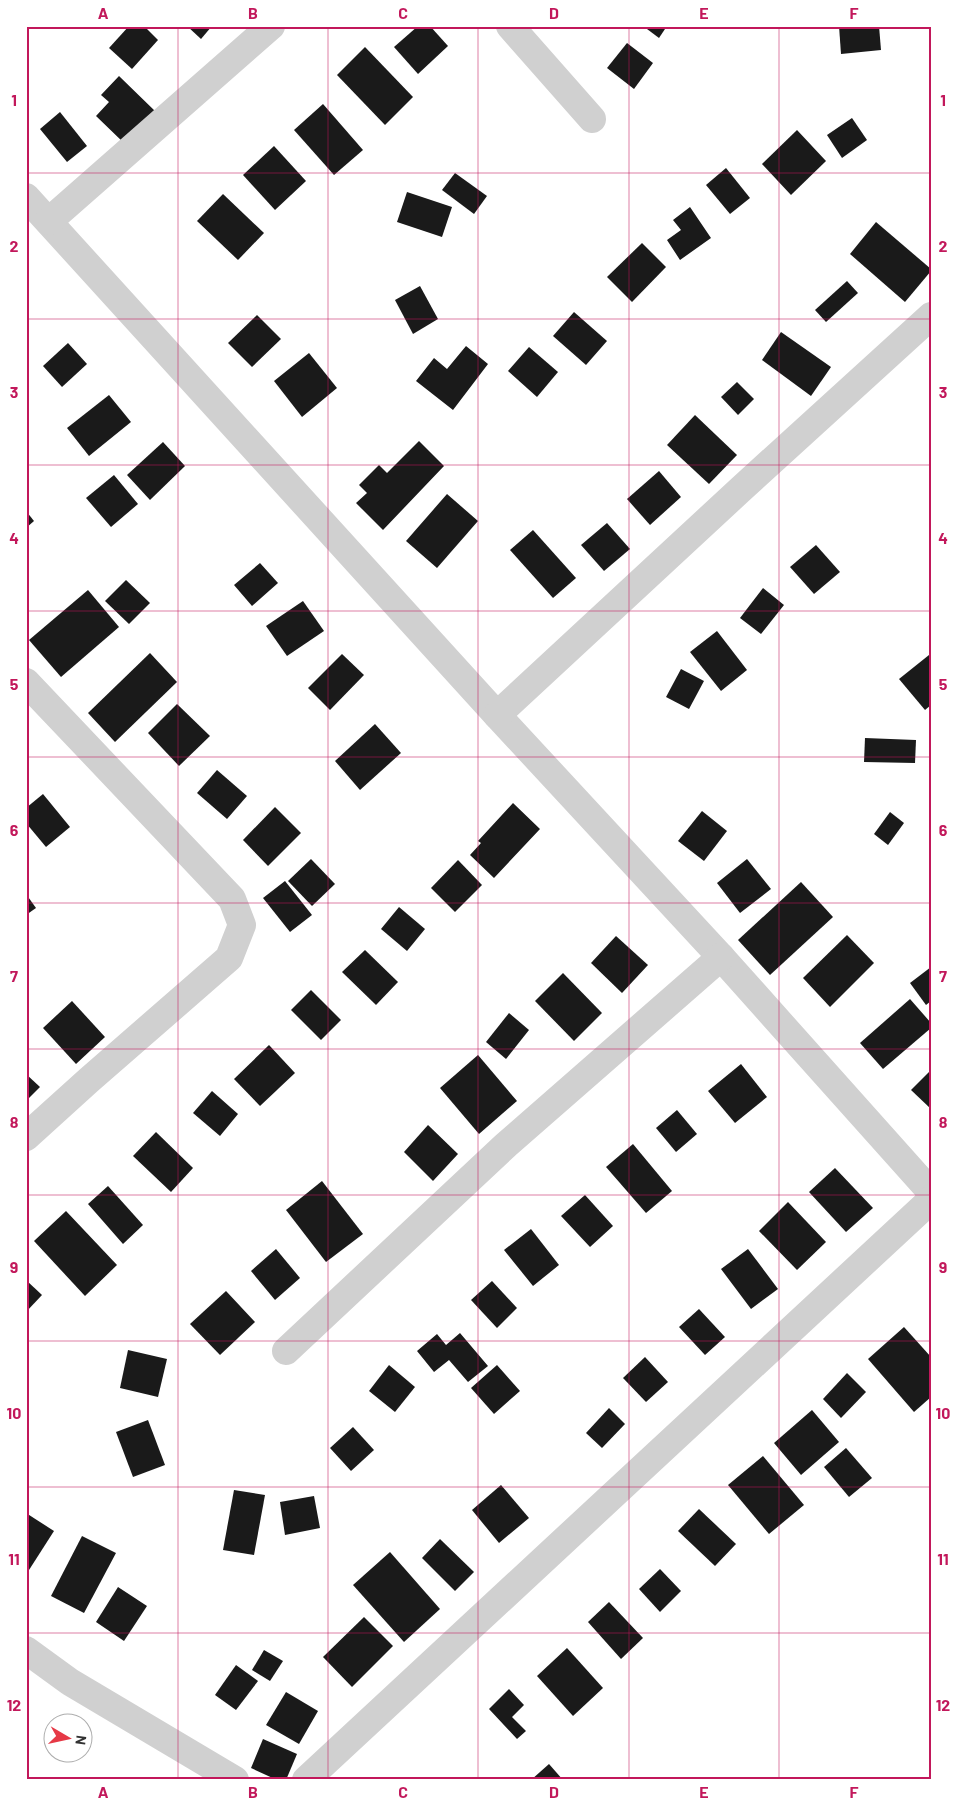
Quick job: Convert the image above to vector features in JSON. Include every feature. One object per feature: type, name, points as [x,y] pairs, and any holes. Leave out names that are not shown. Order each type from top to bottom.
[{"type":"street","points":[[49,221],[271,26]]},
{"type":"street","points":[[510,26],[592,119]]},
{"type":"street","points":[[26,197],[497,715],[721,957],[931,1192]]},
{"type":"street","points":[[497,715],[931,316]]},
{"type":"street","points":[[26,1137],[230,958],[242,926],[232,899],[29,691]]},
{"type":"street","points":[[286,1351],[506,1145],[721,957]]},
{"type":"street","points":[[306,1780],[931,1200]]},
{"type":"street","points":[[26,1650],[70,1682],[234,1780]]},
{"type":"building","points":[[129,26],[144,26],[158,40],[132,69],[109,48]]},
{"type":"building","points":[[187,26],[212,26],[201,39]]},
{"type":"building","points":[[418,26],[430,26],[448,46],[418,74],[394,47]]},
{"type":"building","points":[[643,26],[667,26],[659,38]]},
{"type":"building","points":[[839,26],[879,26],[881,50],[841,54]]},
{"type":"building","points":[[627,43],[653,63],[634,89],[607,68]]},
{"type":"building","points":[[365,47],[413,97],[385,125],[337,75]]},
{"type":"building","points":[[119,76],[156,112],[125,144],[96,116],[109,102],[101,95]]},
{"type":"building","points":[[323,104],[363,150],[334,175],[294,130]]},
{"type":"building","points":[[60,112],[87,146],[67,162],[40,129]]},
{"type":"building","points":[[852,118],[867,140],[842,158],[827,135]]},
{"type":"building","points":[[797,130],[826,161],[791,195],[762,164]]},
{"type":"building","points":[[274,146],[306,181],[275,210],[243,175]]},
{"type":"building","points":[[726,168],[750,198],[730,214],[706,185]]},
{"type":"building","points":[[455,173],[487,196],[474,214],[442,190]]},
{"type":"building","points":[[407,192],[452,207],[442,237],[397,222]]},
{"type":"building","points":[[223,194],[264,233],[238,260],[197,221]]},
{"type":"building","points":[[690,207],[711,238],[680,260],[667,240],[681,230],[673,220]]},
{"type":"building","points":[[876,222],[931,269],[905,302],[850,254]]},
{"type":"building","points":[[642,243],[666,267],[632,302],[607,277]]},
{"type":"building","points":[[847,281],[858,293],[826,322],[815,310]]},
{"type":"building","points":[[420,286],[438,319],[413,334],[395,300]]},
{"type":"building","points":[[574,312],[607,341],[586,365],[553,336]]},
{"type":"building","points":[[257,315],[281,339],[252,367],[228,343]]},
{"type":"building","points":[[781,332],[831,367],[811,396],[762,360]]},
{"type":"building","points":[[68,343],[87,364],[62,387],[43,366]]},
{"type":"building","points":[[466,346],[488,364],[453,410],[416,381],[434,358],[447,369]]},
{"type":"building","points":[[529,347],[558,372],[537,397],[508,371]]},
{"type":"building","points":[[309,353],[337,388],[302,417],[274,381]]},
{"type":"building","points":[[737,382],[754,399],[738,415],[721,397]]},
{"type":"building","points":[[109,395],[131,422],[89,456],[67,428]]},
{"type":"building","points":[[695,415],[737,455],[709,484],[667,445]]},
{"type":"building","points":[[419,441],[444,466],[383,530],[356,503],[367,493],[359,485],[379,465],[387,473]]},
{"type":"building","points":[[163,442],[185,466],[150,500],[127,475]]},
{"type":"building","points":[[659,471],[681,497],[650,525],[627,499]]},
{"type":"building","points":[[114,475],[138,504],[111,527],[86,498]]},
{"type":"building","points":[[447,494],[478,521],[437,568],[406,541]]},
{"type":"building","points":[[26,511],[34,521],[26,528]]},
{"type":"building","points":[[607,523],[630,549],[604,571],[581,545]]},
{"type":"building","points":[[533,530],[576,578],[553,598],[510,550]]},
{"type":"building","points":[[816,545],[840,572],[814,594],[790,567]]},
{"type":"building","points":[[260,563],[278,583],[252,606],[234,585]]},
{"type":"building","points":[[126,580],[150,603],[129,624],[105,601]]},
{"type":"building","points":[[763,588],[784,605],[761,634],[740,618]]},
{"type":"building","points":[[88,590],[119,627],[61,677],[29,640]]},
{"type":"building","points":[[303,601],[324,631],[287,656],[266,626]]},
{"type":"building","points":[[717,631],[747,670],[721,691],[690,652]]},
{"type":"building","points":[[150,653],[177,682],[115,742],[88,713]]},
{"type":"building","points":[[342,654],[364,675],[330,710],[308,688]]},
{"type":"building","points":[[929,655],[931,657],[931,705],[925,710],[899,679]]},
{"type":"building","points":[[681,669],[704,681],[689,709],[666,697]]},
{"type":"building","points":[[177,704],[210,736],[179,766],[148,733]]},
{"type":"building","points":[[375,724],[401,753],[360,790],[335,761]]},
{"type":"building","points":[[865,738],[916,740],[915,763],[864,762]]},
{"type":"building","points":[[217,770],[247,796],[227,819],[197,793]]},
{"type":"building","points":[[43,794],[70,827],[46,847],[26,823],[26,808]]},
{"type":"building","points":[[513,803],[540,829],[494,878],[470,855],[481,843],[478,841]]},
{"type":"building","points":[[275,807],[301,833],[268,866],[243,840]]},
{"type":"building","points":[[702,811],[727,831],[704,861],[678,841]]},
{"type":"building","points":[[890,812],[904,823],[888,845],[874,834]]},
{"type":"building","points":[[311,859],[335,884],[312,906],[288,881]]},
{"type":"building","points":[[747,859],[771,889],[740,913],[717,883]]},
{"type":"building","points":[[458,860],[482,885],[455,912],[431,888]]},
{"type":"building","points":[[285,881],[312,915],[290,932],[263,898]]},
{"type":"building","points":[[801,882],[833,917],[770,975],[738,940]]},
{"type":"building","points":[[26,894],[36,908],[26,915]]},
{"type":"building","points":[[399,907],[425,929],[407,951],[381,929]]},
{"type":"building","points":[[847,935],[874,963],[830,1007],[803,978]]},
{"type":"building","points":[[616,936],[648,965],[622,993],[591,963]]},
{"type":"building","points":[[365,950],[398,982],[376,1005],[342,972]]},
{"type":"building","points":[[931,967],[931,1001],[926,1005],[910,983]]},
{"type":"building","points":[[563,973],[602,1013],[574,1041],[535,1001]]},
{"type":"building","points":[[311,990],[341,1020],[321,1040],[291,1010]]},
{"type":"building","points":[[910,999],[931,1023],[931,1028],[883,1069],[860,1043]]},
{"type":"building","points":[[72,1001],[105,1037],[76,1064],[43,1028]]},
{"type":"building","points":[[509,1013],[529,1030],[506,1059],[486,1042]]},
{"type":"building","points":[[269,1045],[295,1073],[260,1106],[234,1079]]},
{"type":"building","points":[[478,1055],[517,1101],[479,1134],[440,1088]]},
{"type":"building","points":[[741,1064],[767,1097],[735,1123],[708,1091]]},
{"type":"building","points":[[931,1070],[931,1109],[911,1090]]},
{"type":"building","points":[[26,1074],[40,1087],[26,1101]]},
{"type":"building","points":[[212,1091],[238,1114],[220,1136],[193,1113]]},
{"type":"building","points":[[677,1110],[697,1134],[676,1152],[656,1128]]},
{"type":"building","points":[[428,1125],[458,1154],[433,1181],[404,1152]]},
{"type":"building","points":[[156,1132],[193,1168],[171,1192],[133,1156]]},
{"type":"building","points":[[633,1144],[672,1191],[646,1213],[606,1167]]},
{"type":"building","points":[[835,1168],[873,1208],[846,1232],[809,1192]]},
{"type":"building","points":[[322,1181],[363,1234],[326,1262],[286,1210]]},
{"type":"building","points":[[108,1186],[143,1225],[123,1244],[88,1204]]},
{"type":"building","points":[[585,1195],[613,1226],[590,1247],[561,1216]]},
{"type":"building","points":[[788,1202],[826,1242],[797,1270],[759,1231]]},
{"type":"building","points":[[66,1211],[117,1265],[85,1296],[34,1241]]},
{"type":"building","points":[[531,1229],[559,1265],[533,1286],[504,1250]]},
{"type":"building","points":[[276,1249],[300,1278],[275,1300],[251,1271]]},
{"type":"building","points":[[748,1249],[778,1289],[751,1309],[721,1269]]},
{"type":"building","points":[[26,1280],[42,1295],[26,1312]]},
{"type":"building","points":[[492,1281],[517,1308],[497,1328],[471,1300]]},
{"type":"building","points":[[226,1291],[255,1322],[220,1355],[190,1324]]},
{"type":"building","points":[[699,1309],[725,1337],[705,1355],[679,1327]]},
{"type":"building","points":[[904,1327],[931,1357],[931,1397],[914,1412],[868,1359]]},
{"type":"building","points":[[460,1333],[488,1366],[468,1382],[449,1360],[434,1372],[417,1351],[437,1334],[446,1345]]},
{"type":"building","points":[[128,1350],[167,1359],[158,1397],[120,1388]]},
{"type":"building","points":[[645,1357],[668,1382],[646,1402],[623,1378]]},
{"type":"building","points":[[389,1365],[415,1387],[395,1412],[369,1391]]},
{"type":"building","points":[[497,1365],[520,1391],[494,1414],[471,1388]]},
{"type":"building","points":[[847,1373],[866,1392],[841,1418],[823,1399]]},
{"type":"building","points":[[609,1408],[625,1424],[602,1448],[586,1433]]},
{"type":"building","points":[[812,1410],[839,1442],[801,1475],[774,1443]]},
{"type":"building","points":[[148,1420],[165,1465],[133,1477],[116,1432]]},
{"type":"building","points":[[353,1427],[374,1450],[351,1471],[330,1448]]},
{"type":"building","points":[[846,1448],[872,1478],[849,1497],[824,1467]]},
{"type":"building","points":[[763,1456],[804,1505],[769,1534],[728,1485]]},
{"type":"building","points":[[501,1485],[529,1518],[499,1543],[472,1510]]},
{"type":"building","points":[[234,1490],[265,1495],[254,1555],[223,1550]]},
{"type":"building","points":[[314,1496],[320,1528],[285,1535],[280,1502]]},
{"type":"building","points":[[699,1509],[736,1544],[715,1566],[678,1531]]},
{"type":"building","points":[[26,1513],[54,1531],[29,1570],[26,1569]]},
{"type":"building","points":[[82,1536],[116,1553],[84,1613],[51,1596]]},
{"type":"building","points":[[440,1539],[474,1572],[455,1591],[422,1558]]},
{"type":"building","points":[[390,1552],[440,1609],[404,1642],[353,1585]]},
{"type":"building","points":[[660,1569],[681,1591],[660,1612],[639,1589]]},
{"type":"building","points":[[118,1587],[147,1606],[124,1641],[96,1622]]},
{"type":"building","points":[[609,1602],[643,1638],[621,1659],[588,1622]]},
{"type":"building","points":[[364,1617],[393,1646],[352,1687],[323,1657]]},
{"type":"building","points":[[567,1648],[603,1688],[573,1716],[537,1676]]},
{"type":"building","points":[[264,1650],[283,1661],[270,1681],[252,1670]]},
{"type":"building","points":[[236,1665],[258,1681],[236,1710],[215,1695]]},
{"type":"building","points":[[509,1689],[524,1705],[512,1717],[526,1731],[517,1739],[489,1709]]},
{"type":"building","points":[[286,1692],[318,1711],[299,1744],[266,1725]]},
{"type":"building","points":[[263,1739],[297,1754],[286,1780],[277,1780],[251,1768]]},
{"type":"building","points":[[549,1764],[563,1780],[531,1780]]}]
